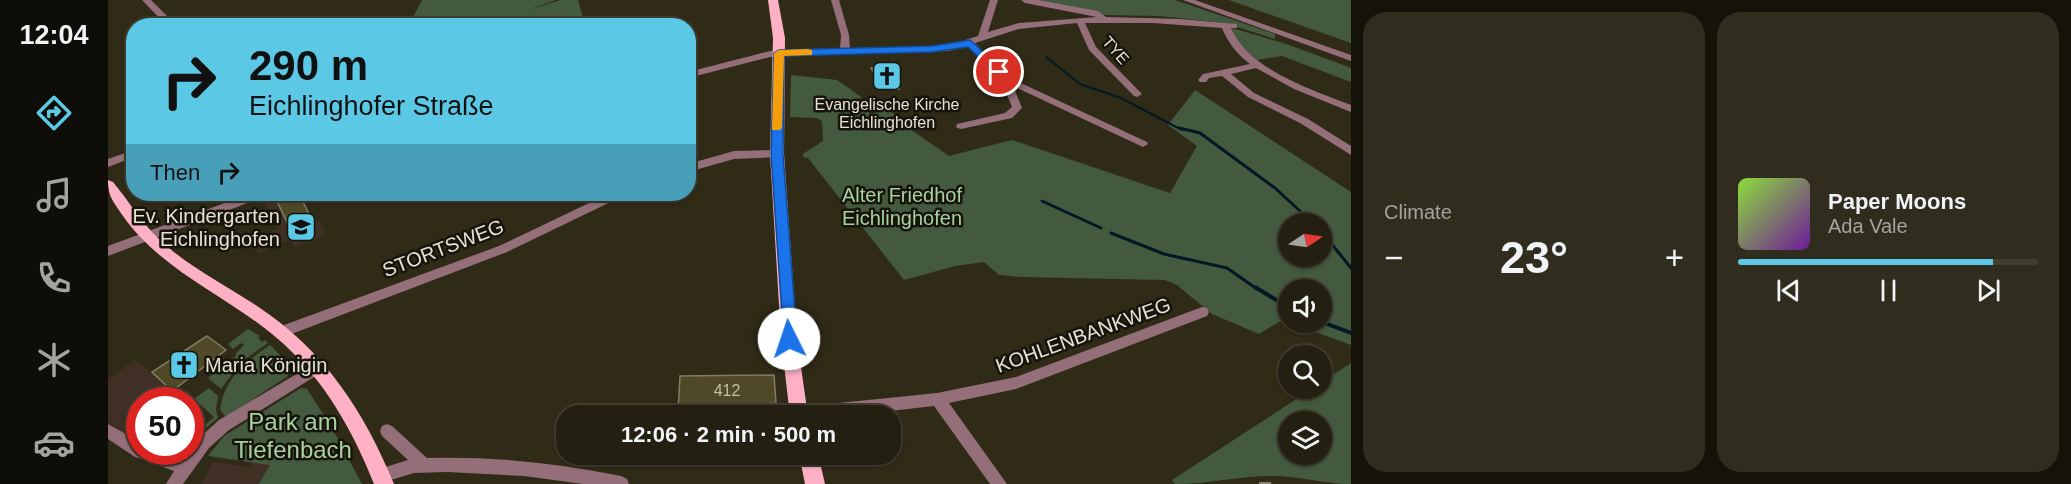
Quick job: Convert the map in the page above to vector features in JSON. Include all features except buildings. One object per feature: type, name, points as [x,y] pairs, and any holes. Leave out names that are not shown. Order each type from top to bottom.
[{"type":"main road","points":[[773,0],[779,53],[777,154],[789,339],[798,405]]},
{"type":"main road","points":[[108,185],[147,237],[172,259],[281,332],[317,368],[348,409],[382,479]]},
{"type":"main road","points":[[811,465],[815,484]]},
{"type":"street","points":[[146,0],[165,18]]},
{"type":"street","points":[[835,0],[845,34],[844,51]]},
{"type":"street","points":[[981,39],[994,0]]},
{"type":"street","points":[[1025,0],[1098,14],[1105,20]]},
{"type":"street","points":[[1187,0],[1351,58]]},
{"type":"street","points":[[1210,0],[1351,51]]},
{"type":"street","points":[[696,73],[765,54],[945,48],[970,43],[1017,27],[1080,21],[1143,19],[1230,26],[1231,40],[1258,65],[1293,84],[1351,109]]},
{"type":"street","name":"TYE","points":[[1080,21],[1095,52],[1137,94]]},
{"type":"street","points":[[961,126],[1008,116],[1014,112],[1017,105],[1005,79],[970,43]]},
{"type":"street","points":[[1203,80],[1206,76],[1258,65]]},
{"type":"street","points":[[1223,72],[1251,95],[1304,121],[1351,151]]},
{"type":"street","points":[[1005,79],[1143,144]]},
{"type":"street","points":[[696,166],[734,155],[777,154]]},
{"type":"street","points":[[108,163],[126,156]]},
{"type":"street","points":[[108,251],[241,201]]},
{"type":"street","name":"STORTSWEG","points":[[281,332],[503,249],[602,201]]},
{"type":"street","name":"KOHLENBANKWEG","points":[[885,405],[937,399],[1016,383],[1202,312]]},
{"type":"street","points":[[174,484],[204,442],[224,424],[317,368]]},
{"type":"street","points":[[937,399],[999,484]]},
{"type":"street","points":[[108,431],[126,442]]},
{"type":"street","points":[[387,431],[423,464]]},
{"type":"street","points":[[382,479],[423,464],[490,467],[596,478],[621,484]]},
{"type":"street","points":[[179,465],[185,467]]},
{"type":"shaded area","name":"Ev. Kindergarten Eichlinghofen","points":[[276,201],[288,224],[293,226],[311,218],[321,222],[326,234],[295,248],[290,239],[258,254],[251,241],[278,229],[265,203]]},
{"type":"shaded area","points":[[135,360],[169,387],[126,387],[126,435],[108,423],[108,379]]},
{"type":"shaded area","points":[[213,462],[250,467],[253,462],[271,465],[259,484],[201,484]]},
{"type":"green space","points":[[422,0],[556,0],[528,10],[561,0],[578,0],[583,18],[413,18]]},
{"type":"green space","points":[[1029,0],[1175,0],[1275,34],[1275,39],[1234,24],[1160,16],[1105,15]]},
{"type":"green space","points":[[1229,0],[1351,0],[1351,43]]},
{"type":"green space","points":[[1232,28],[1286,44],[1351,68],[1351,82],[1282,56],[1257,60],[1234,39]]},
{"type":"green space","name":"Alter Friedhof Eichlinghofen","points":[[791,75],[837,80],[860,96],[870,114],[888,109],[896,115],[894,118],[949,156],[1012,140],[1170,193],[1197,146],[1168,125],[1195,90],[1351,192],[1351,345],[1318,333],[1332,333],[1332,279],[1278,279],[1278,322],[1259,334],[1212,314],[1177,285],[1165,280],[999,275],[984,262],[955,266],[904,280],[808,158],[803,157],[803,154],[823,141],[822,121],[816,118],[790,117]]},
{"type":"green space","points":[[248,329],[260,336],[258,338],[262,342],[265,340],[268,343],[241,362],[221,389],[208,378],[235,357],[244,345],[241,343],[233,349],[228,344]]},
{"type":"green space","points":[[270,345],[290,365],[288,376],[226,417],[220,410],[231,380],[244,365]]},
{"type":"green space","points":[[1351,363],[1351,484],[1272,476],[1187,484],[1175,484],[1172,480],[1278,411],[1278,465],[1332,465],[1332,411],[1278,411],[1297,399],[1332,399],[1332,375]]},
{"type":"green space","points":[[209,388],[218,396],[216,410],[218,418],[204,430],[204,426],[214,417],[204,408],[204,392]]},
{"type":"green space","name":"Park am Tiefenbach","points":[[301,388],[307,389],[332,428],[362,484],[259,484],[270,465],[208,456],[224,436]]},
{"type":"waterway","points":[[1046,57],[1080,84],[1121,98],[1182,130]]},
{"type":"waterway","points":[[1179,128],[1200,133],[1275,188],[1302,213]]},
{"type":"waterway","points":[[1042,201],[1101,228]]},
{"type":"waterway","points":[[1111,233],[1164,254],[1227,268],[1257,289]]},
{"type":"waterway","points":[[1332,244],[1351,268]]},
{"type":"waterway","points":[[1255,287],[1278,301]]},
{"type":"waterway","points":[[1332,326],[1351,333]]},
{"type":"railway","points":[[1259,484],[1283,484]]},
{"type":"slow traffic","points":[[776,128],[779,53],[808,53]]},
{"type":"place","name":"Evangelische Kirche Eichlinghofen","points":[[887,76]]},
{"type":"place","name":"Ev. Kindergarten Eichlinghofen","points":[[301,227]]},
{"type":"place","name":"Maria Königin","points":[[184,365]]},
{"type":"route","points":[[789,339],[776,127],[779,53],[932,49],[970,43],[999,72]]}]
